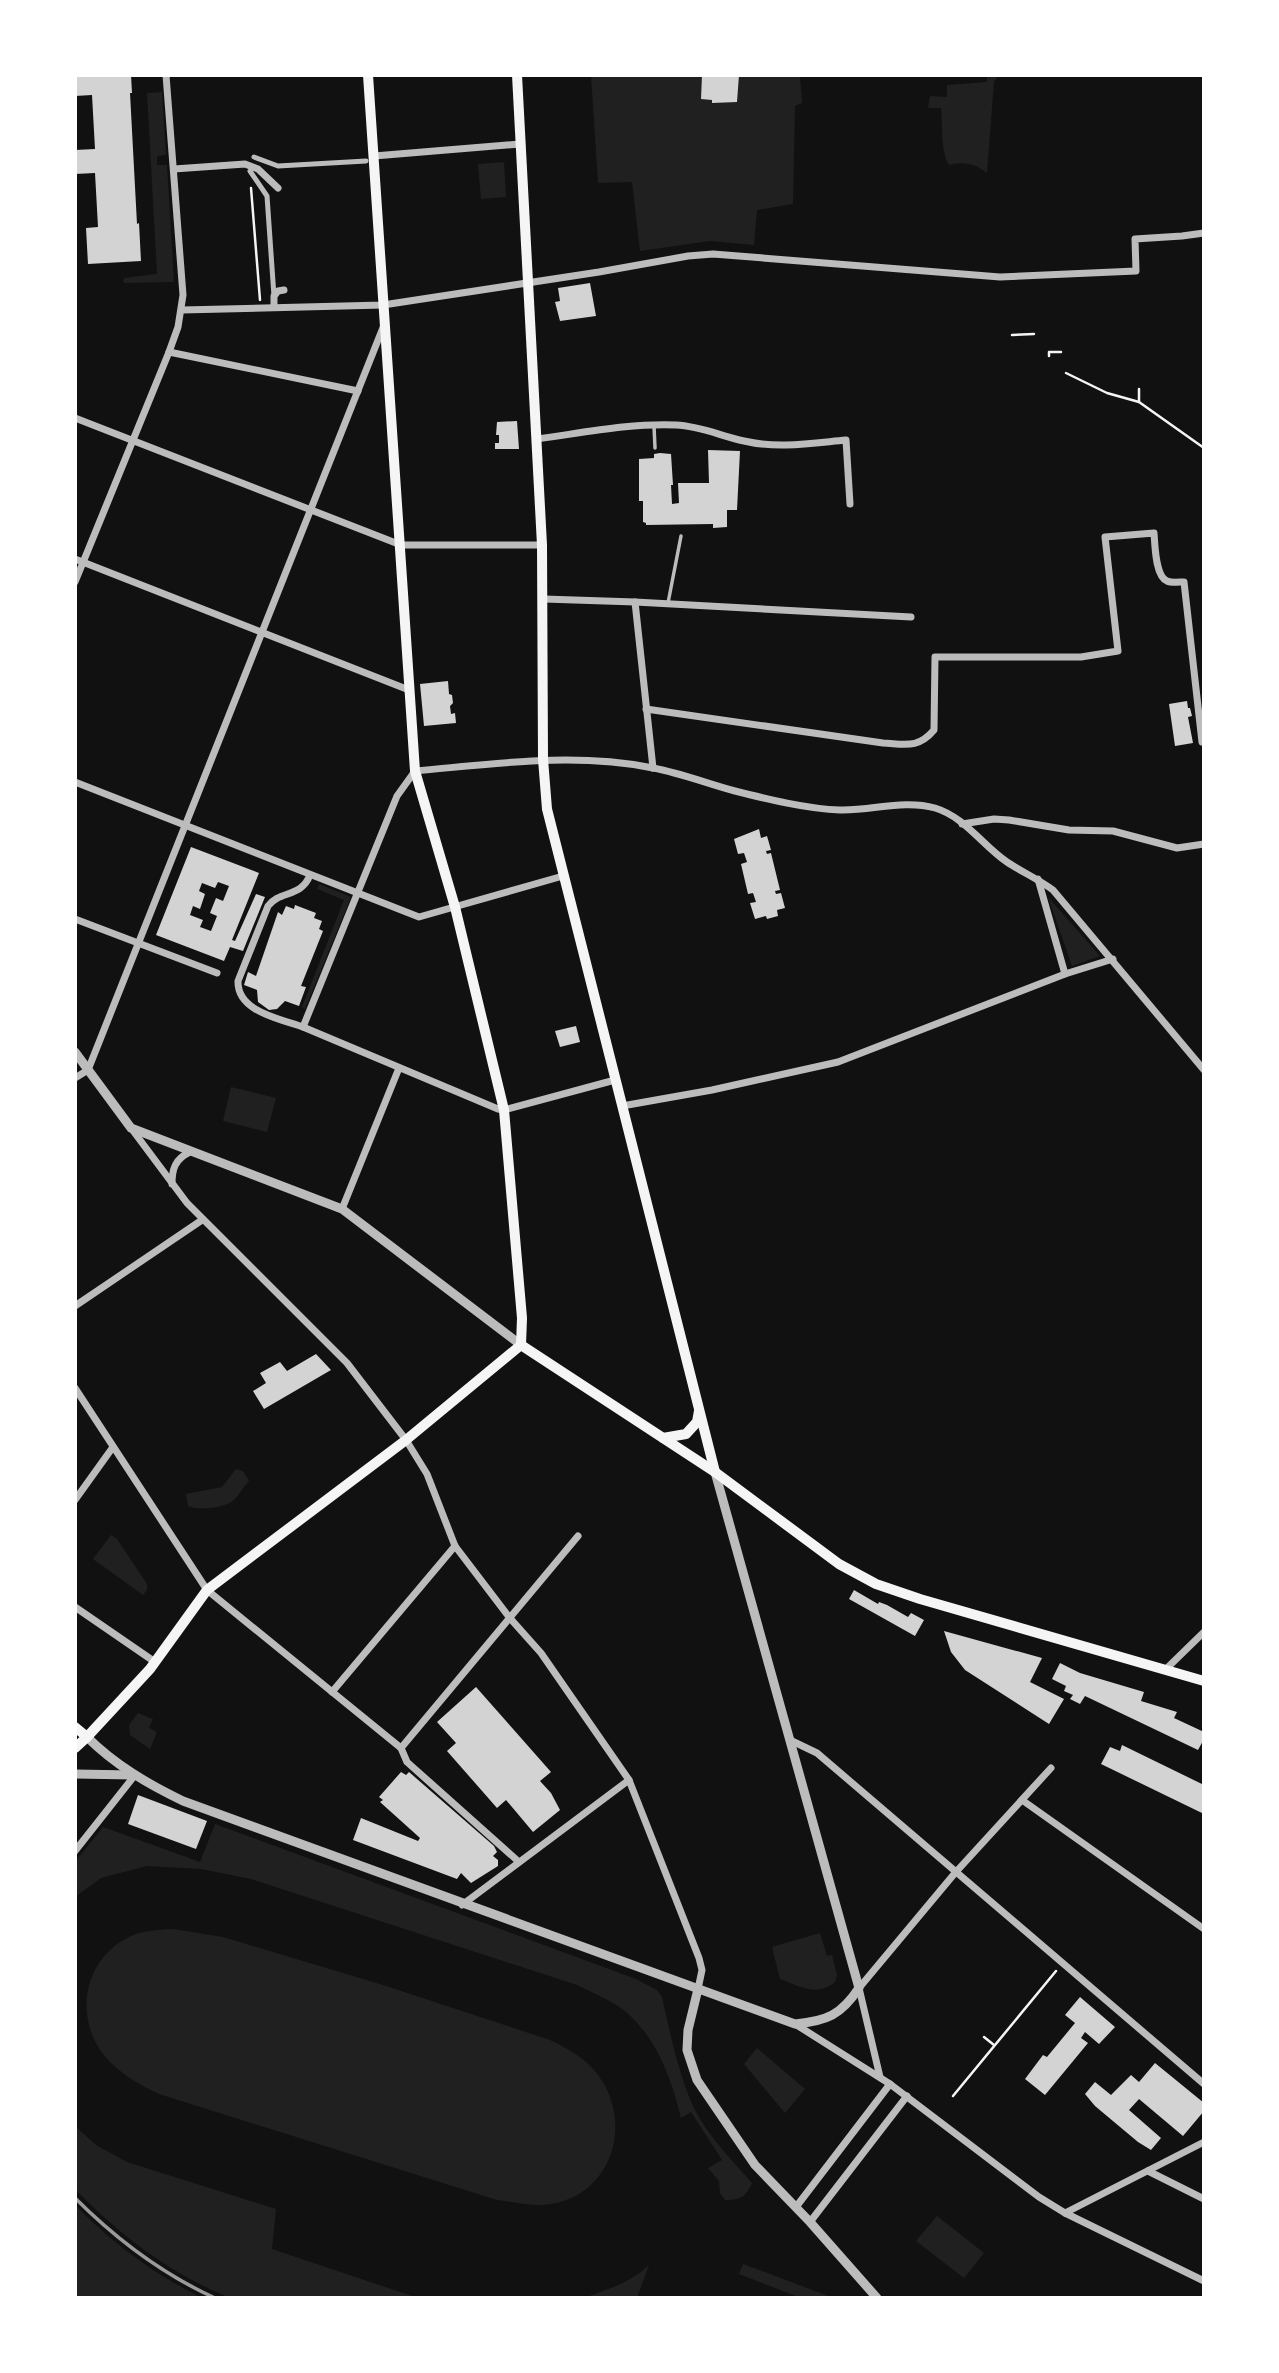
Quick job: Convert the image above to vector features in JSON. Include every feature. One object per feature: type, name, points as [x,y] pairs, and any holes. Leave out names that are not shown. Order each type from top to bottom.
[{"type":"main road","points":[[75,1748],[123,1700],[155,1662],[207,1590],[406,1440],[521,1345],[522,1318],[504,1110],[455,907],[415,771],[401,545],[370,158],[368,75]]},
{"type":"main road","points":[[517,75],[542,545],[543,759],[547,808],[715,1472]]},
{"type":"main road","points":[[521,1345],[715,1472],[839,1564],[876,1584],[1204,1681]]},
{"type":"main road","points":[[663,1438],[686,1434],[696,1422],[700,1411]]},
{"type":"main road","points":[[75,1727],[87,1737]]},
{"type":"street","points":[[75,582],[79,560],[169,352],[182,310],[166,75]]},
{"type":"street","points":[[254,157],[278,166],[520,144]]},
{"type":"street","points":[[174,169],[245,164],[258,169],[278,188]]},
{"type":"street","points":[[250,171],[267,196],[274,307]]},
{"type":"street","points":[[182,310],[383,305],[713,254],[1000,277],[1136,271],[1135,239],[1204,233]]},
{"type":"street","points":[[274,296],[278,291],[284,290]]},
{"type":"street","points":[[75,1079],[88,1070],[384,325]]},
{"type":"street","points":[[169,352],[358,391]]},
{"type":"street","points":[[75,418],[401,545],[542,545]]},
{"type":"street","points":[[537,439],[654,426],[701,428],[745,441],[778,445],[846,440],[850,504]]},
{"type":"street","points":[[646,709],[883,743],[912,745],[925,741],[934,730],[935,657],[1081,657],[1118,651],[1105,537],[1154,533],[1156,559],[1162,577],[1167,582],[1184,582],[1204,742]]},
{"type":"street","points":[[79,560],[409,690]]},
{"type":"street","points":[[544,599],[911,617]]},
{"type":"street","points":[[635,602],[653,768]]},
{"type":"street","points":[[303,1027],[397,796],[415,771],[543,759],[653,768],[735,791],[841,810],[893,804],[934,808],[962,824],[1007,863],[1053,890],[1204,1070]]},
{"type":"street","points":[[75,782],[419,917],[563,876]]},
{"type":"street","points":[[962,824],[994,819],[1009,820],[1069,830],[1113,831],[1177,848],[1204,844]]},
{"type":"street","points":[[310,875],[303,888],[272,900],[268,906],[238,981],[241,995],[254,1007],[275,1019],[303,1027],[492,1108],[504,1110],[615,1080]]},
{"type":"street","points":[[1038,879],[1065,974]]},
{"type":"street","points":[[75,919],[217,973]]},
{"type":"street","points":[[622,1106],[712,1090],[838,1062],[1065,974],[1113,959]]},
{"type":"street","points":[[75,1052],[172,1184],[202,1220],[347,1363],[406,1440],[427,1474],[455,1546],[509,1617],[541,1653],[629,1780],[702,1969],[688,2030],[687,2050],[697,2080],[755,2165],[877,2298]]},
{"type":"street","points":[[342,1209],[399,1068]]},
{"type":"street","points":[[131,1128],[342,1209],[521,1345]]},
{"type":"street","points":[[172,1184],[174,1167],[190,1152]]},
{"type":"street","points":[[75,1306],[202,1220]]},
{"type":"street","points":[[75,1388],[207,1590],[401,1748],[407,1762],[519,1862]]},
{"type":"street","points":[[75,1500],[113,1447]]},
{"type":"street","points":[[715,1472],[792,1741],[859,1988],[880,2077]]},
{"type":"street","points":[[401,1748],[578,1536]]},
{"type":"street","points":[[332,1692],[455,1546]]},
{"type":"street","points":[[75,1607],[155,1662]]},
{"type":"street","points":[[1165,1670],[1204,1632]]},
{"type":"street","points":[[87,1737],[102,1752],[135,1776],[183,1801],[462,1905],[795,2024],[907,2096],[1039,2197],[1065,2213],[1204,2281]]},
{"type":"street","points":[[792,1741],[817,1754],[1204,2084]]},
{"type":"street","points":[[795,2024],[824,2020],[851,2000],[955,1872],[1051,1768]]},
{"type":"street","points":[[75,1774],[135,1776]]},
{"type":"street","points":[[75,1851],[135,1776]]},
{"type":"street","points":[[462,1905],[629,1780]]},
{"type":"street","points":[[1022,1800],[1204,1929]]},
{"type":"street","points":[[796,2207],[890,2084]]},
{"type":"street","points":[[810,2222],[907,2096]]},
{"type":"street","points":[[1065,2213],[1204,2142]]},
{"type":"street","points":[[1148,2171],[1204,2199]]},
{"type":"lane","points":[[654,426],[655,448]]},
{"type":"lane","points":[[668,604],[681,536]]},
{"type":"path","points":[[250,171],[260,300]]},
{"type":"path","points":[[1012,335],[1034,334]]},
{"type":"path","points":[[1049,356],[1049,352],[1061,352]]},
{"type":"path","points":[[1066,373],[1107,393],[1139,402],[1204,448]]},
{"type":"path","points":[[1139,389],[1139,402]]},
{"type":"path","points":[[953,2096],[1056,1971]]},
{"type":"path","points":[[984,2037],[994,2045]]},
{"type":"shaded area","points":[[591,75],[800,75],[802,103],[795,106],[793,204],[757,210],[754,245],[710,241],[640,251],[632,182],[598,183]]},
{"type":"shaded area","points":[[987,75],[999,75],[994,82],[987,173],[970,164],[949,165],[943,145],[941,108],[928,108],[930,96],[947,97],[947,85],[987,82]]},
{"type":"shaded area","points":[[162,92],[166,155],[157,156],[157,165],[167,165],[174,282],[125,283],[124,278],[157,274],[147,93]]},
{"type":"shaded area","points":[[504,162],[506,197],[481,199],[478,164]]},
{"type":"shaded area","points":[[319,884],[351,897],[305,1009],[302,1007],[344,900],[317,889]]},
{"type":"shaded area","points":[[1048,897],[1100,956],[1072,966]]},
{"type":"shaded area","points":[[231,1087],[276,1098],[267,1132],[223,1121]]},
{"type":"shaded area","points":[[236,1469],[243,1471],[249,1481],[234,1500],[211,1508],[188,1506],[186,1494],[222,1487]]},
{"type":"shaded area","points":[[111,1535],[117,1539],[147,1584],[143,1595],[93,1559]]},
{"type":"shaded area","points":[[138,1713],[153,1719],[149,1728],[157,1732],[150,1749],[130,1735],[129,1725]]},
{"type":"shaded area","points":[[215,1824],[636,1979],[657,1990],[662,1997],[671,2038],[693,2106],[712,2137],[752,2183],[745,2195],[725,2200],[720,2193],[719,2181],[708,2168],[722,2160],[691,2112],[681,2118],[668,2074],[647,2035],[621,2008],[577,1985],[251,1879],[201,1869],[147,1866],[101,1878],[75,1897],[75,1862],[103,1827],[200,1862]]},
{"type":"shaded area","points":[[173,1929],[223,1937],[383,1985],[550,2040],[568,2049],[594,2070],[607,2089],[614,2109],[612,2151],[604,2170],[590,2185],[573,2197],[551,2204],[530,2205],[497,2200],[159,2094],[144,2086],[115,2067],[103,2054],[88,2022],[88,1988],[94,1972],[115,1945],[141,1933]]},
{"type":"shaded area","points":[[820,1933],[827,1956],[832,1955],[837,1975],[835,1982],[815,1989],[780,1979],[772,1947]]},
{"type":"shaded area","points":[[757,2048],[805,2089],[785,2113],[744,2064]]},
{"type":"shaded area","points":[[75,2126],[96,2145],[127,2162],[276,2209],[272,2249],[418,2298],[230,2298],[208,2288],[147,2252],[109,2222],[75,2189]]},
{"type":"shaded area","points":[[75,2205],[104,2233],[135,2257],[202,2298],[75,2298]]},
{"type":"shaded area","points":[[937,2216],[984,2253],[964,2278],[916,2241]]},
{"type":"shaded area","points":[[743,2264],[834,2298],[801,2298],[739,2274]]},
{"type":"shaded area","points":[[649,2265],[637,2298],[584,2298],[626,2281]]},
{"type":"building","points":[[75,75],[131,75],[141,261],[88,264],[86,228],[98,227],[95,173],[75,174],[75,150],[95,149],[92,95],[75,96]]},
{"type":"building","points":[[702,75],[739,75],[737,102],[712,103],[712,100],[701,99]]},
{"type":"building","points":[[590,283],[596,316],[560,321],[555,302],[560,301],[558,288]]},
{"type":"building","points":[[517,421],[519,449],[495,449],[495,443],[499,443],[499,435],[496,435],[497,422]]},
{"type":"building","points":[[708,450],[740,451],[737,510],[727,510],[727,527],[713,528],[713,524],[646,525],[643,522],[643,501],[639,501],[639,459],[654,458],[654,454],[660,453],[671,454],[672,504],[679,503],[678,483],[709,483]]},
{"type":"building","points":[[448,681],[453,703],[450,706],[451,714],[455,713],[456,723],[424,726],[420,684]]},
{"type":"building","points":[[1187,701],[1192,716],[1188,717],[1193,743],[1175,746],[1169,704]]},
{"type":"building","points":[[759,829],[761,838],[767,836],[771,850],[766,851],[767,854],[771,853],[780,890],[775,891],[776,894],[781,893],[785,908],[777,910],[778,916],[767,919],[766,916],[755,919],[750,903],[756,902],[753,893],[748,894],[741,864],[747,862],[744,853],[738,854],[734,839]]},
{"type":"building","points":[[191,847],[259,873],[232,940],[235,941],[256,894],[265,897],[243,951],[230,947],[224,961],[156,935]],"holes":[[[218,882],[229,886],[223,901],[216,898],[210,913],[217,916],[211,931],[200,927],[203,920],[190,915],[193,906],[200,909],[205,894],[199,891],[202,883],[215,888]]]},
{"type":"building","points":[[295,905],[316,913],[314,918],[322,921],[319,929],[323,931],[301,986],[306,987],[299,1006],[285,1001],[277,1009],[269,1010],[258,1002],[257,990],[244,985],[248,972],[256,976],[278,912],[282,915],[286,906],[294,909]]},
{"type":"building","points":[[576,1026],[580,1042],[560,1047],[555,1031]]},
{"type":"building","points":[[316,1354],[331,1370],[264,1409],[253,1391],[266,1383],[260,1373],[280,1362],[287,1371]]},
{"type":"building","points":[[854,1590],[908,1617],[911,1613],[924,1620],[915,1636],[849,1599]]},
{"type":"building","points":[[944,1631],[1042,1658],[1030,1682],[1064,1699],[1049,1724],[965,1670],[951,1652]]},
{"type":"building","points":[[1060,1663],[1080,1673],[1144,1692],[1141,1701],[1177,1712],[1174,1718],[1204,1732],[1204,1739],[1198,1750],[1085,1696],[1080,1704],[1070,1699],[1073,1695],[1064,1691],[1066,1686],[1052,1679]]},
{"type":"building","points":[[476,1687],[551,1772],[540,1781],[551,1793],[560,1810],[533,1832],[506,1800],[497,1808],[447,1751],[456,1743],[437,1722]]},
{"type":"building","points":[[1122,1745],[1204,1785],[1204,1814],[1101,1764],[1110,1747],[1120,1751]]},
{"type":"building","points":[[401,1772],[406,1775],[409,1772],[494,1846],[497,1852],[493,1856],[498,1860],[498,1866],[471,1883],[461,1873],[457,1879],[353,1840],[361,1818],[418,1841],[420,1838],[380,1802],[383,1800],[379,1797]]},
{"type":"building","points":[[138,1795],[207,1821],[196,1849],[128,1824]]},
{"type":"building","points":[[1080,1997],[1115,2027],[1099,2044],[1085,2032],[1081,2038],[1088,2043],[1045,2095],[1025,2079],[1043,2055],[1047,2057],[1075,2023],[1065,2015]]},
{"type":"building","points":[[1155,2063],[1204,2103],[1204,2111],[1183,2136],[1139,2099],[1129,2110],[1161,2138],[1151,2150],[1095,2106],[1085,2094],[1095,2082],[1111,2095],[1131,2075],[1139,2082]]},
{"type":"railway","points":[[75,2198],[140,2254],[215,2298]]}]
